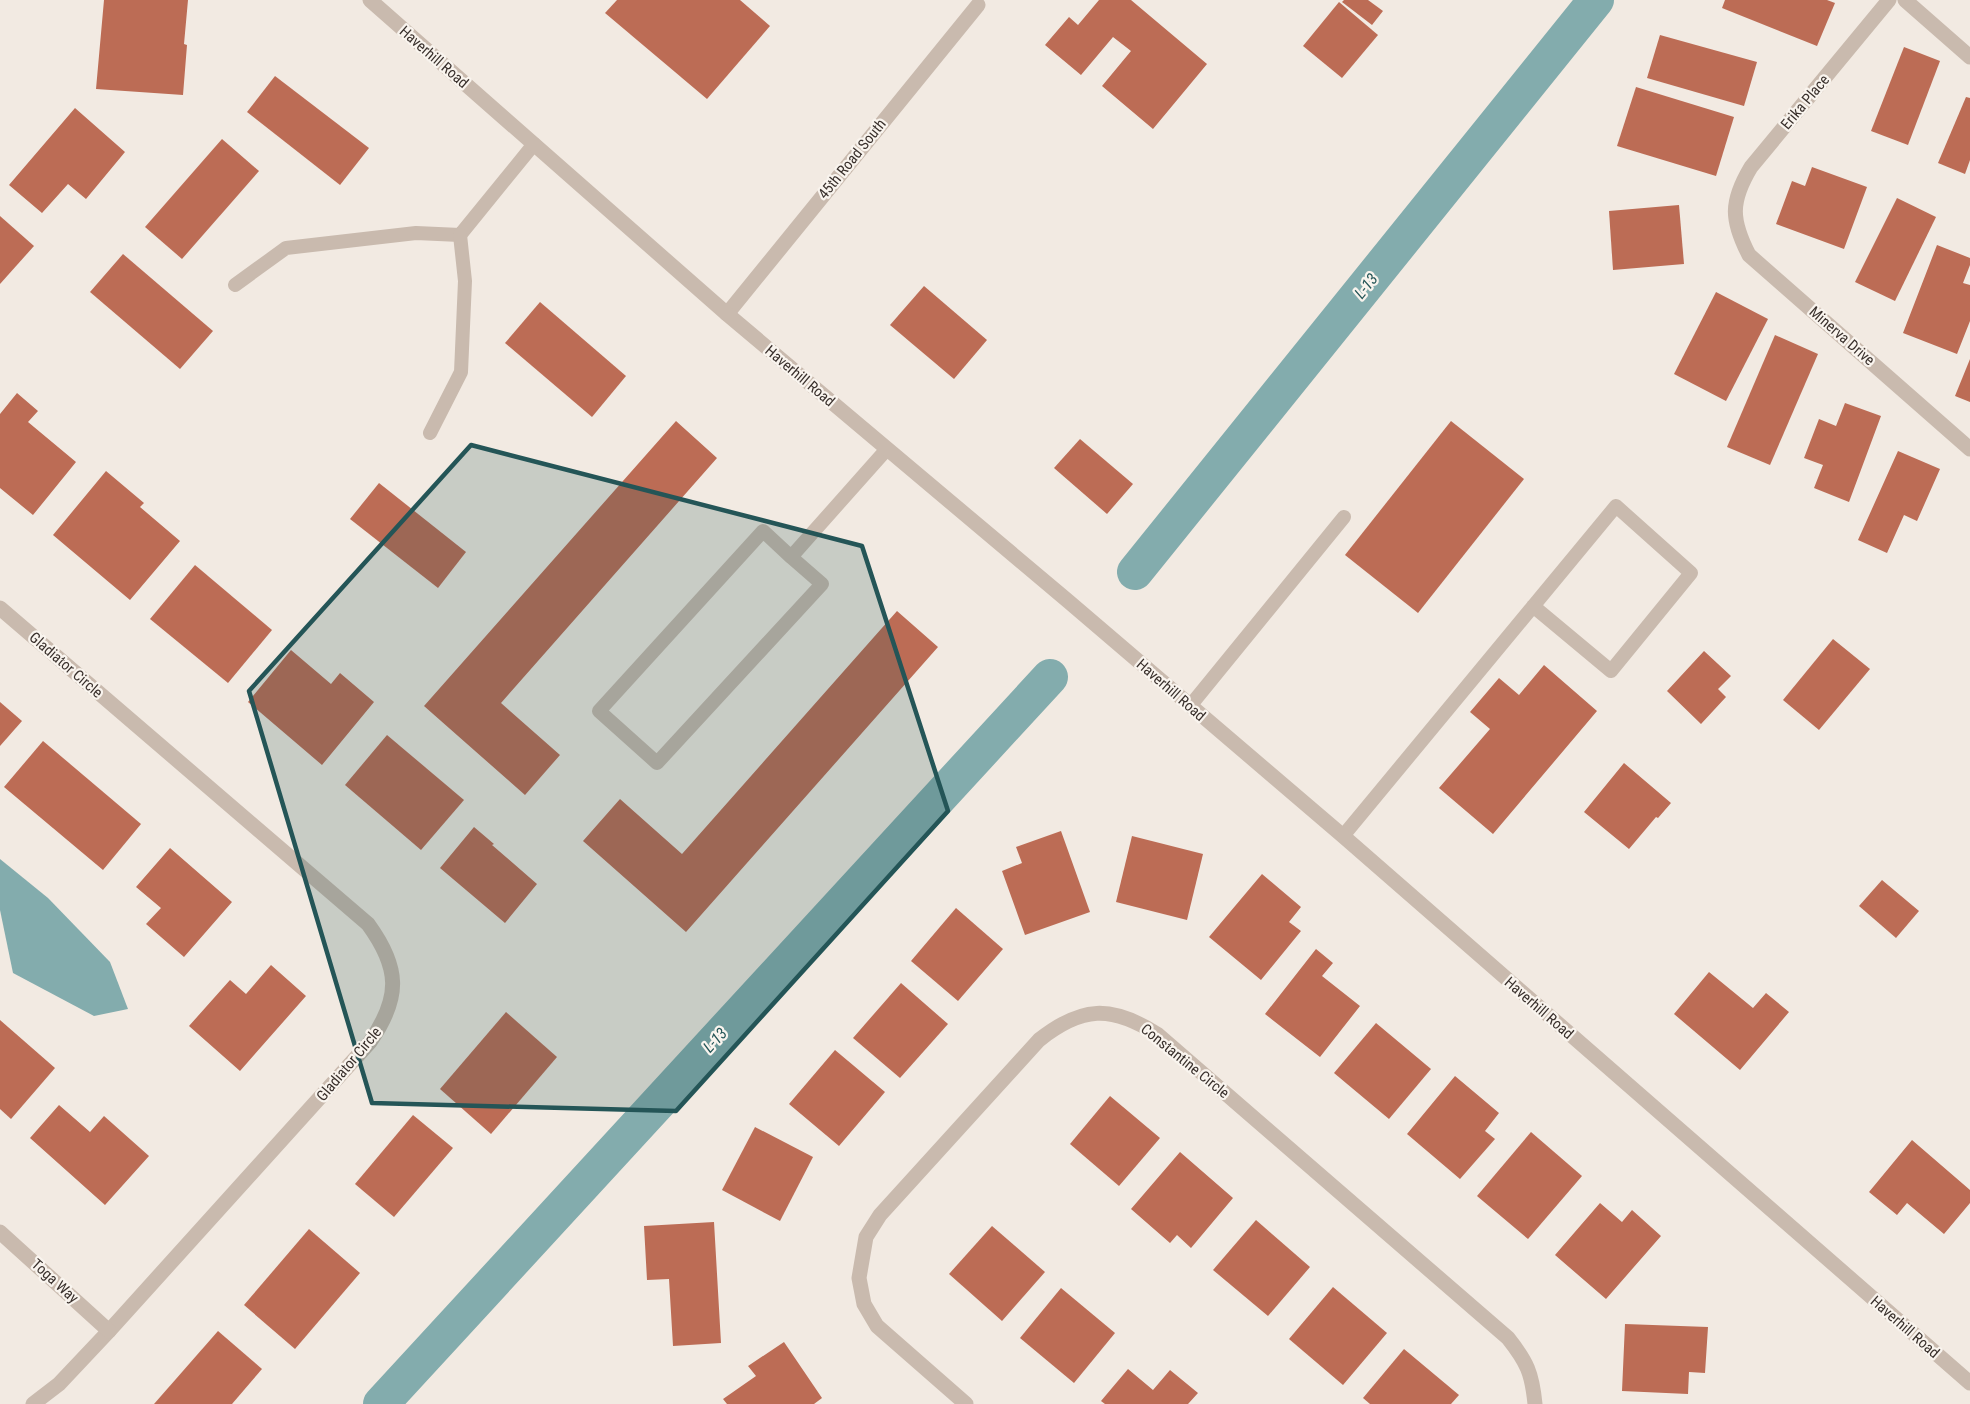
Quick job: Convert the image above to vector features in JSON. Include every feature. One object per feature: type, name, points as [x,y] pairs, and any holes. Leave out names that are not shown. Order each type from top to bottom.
[{"type":"street","name":"Haverhill Road","points":[[370,0],[727,314],[1343,836],[1970,1383]]},
{"type":"street","name":"Erika Place","points":[[1734,211],[1738,188],[1750,168],[1889,0]]},
{"type":"street","points":[[1905,0],[1970,57]]},
{"type":"street","name":"45th Road South","points":[[727,314],[978,4]]},
{"type":"street","name":"Minerva Drive","points":[[1734,211],[1738,234],[1749,255],[1970,449]]},
{"type":"street","name":"Gladiator Circle","points":[[0,608],[368,924],[383,945],[391,970],[392,996],[385,1021],[370,1042],[109,1331],[59,1384],[33,1404]]},
{"type":"street","name":"Constantine Circle","points":[[966,1404],[877,1326],[864,1304],[859,1278],[866,1237],[880,1215],[1039,1040],[1059,1024],[1084,1015],[1110,1014],[1135,1020],[1157,1034],[1508,1338],[1524,1358],[1533,1383],[1535,1404]]},
{"type":"street","name":"Toga Way","points":[[0,1232],[109,1331]]},
{"type":"lane","points":[[430,433],[461,372],[465,281],[460,235],[534,144]]},
{"type":"lane","points":[[235,285],[286,248],[416,232],[460,235]]},
{"type":"lane","points":[[791,556],[887,449]]},
{"type":"lane","points":[[1343,836],[1533,606],[1616,506],[1691,573],[1611,671],[1533,606]]},
{"type":"lane","points":[[1190,706],[1344,517]]},
{"type":"lane","points":[[763,531],[791,556],[822,584],[657,763],[599,711],[763,531]]},
{"type":"highlighted area","points":[[471,445],[862,546],[948,811],[676,1111],[372,1103],[249,691]]},
{"type":"water","points":[[0,859],[48,898],[110,962],[128,1009],[94,1016],[13,973],[0,910]]},
{"type":"building","points":[[104,0],[188,0],[183,95],[96,89]]},
{"type":"building","points":[[617,0],[740,0],[770,26],[707,99],[605,13]]},
{"type":"building","points":[[1099,0],[1131,0],[1207,64],[1153,129],[1102,86],[1131,51],[1113,37],[1081,75],[1045,45],[1069,17],[1078,25]]},
{"type":"building","points":[[1344,0],[1368,0],[1383,11],[1372,25],[1342,2]]},
{"type":"building","points":[[1725,0],[1827,0],[1835,3],[1817,46],[1722,8]]},
{"type":"building","points":[[1339,2],[1378,35],[1342,78],[1303,46]]},
{"type":"building","points":[[1660,35],[1757,62],[1744,106],[1647,78]]},
{"type":"building","points":[[1904,47],[1940,61],[1908,145],[1871,131]]},
{"type":"building","points":[[275,76],[369,148],[340,185],[247,112]]},
{"type":"building","points":[[1636,87],[1734,117],[1716,176],[1617,146]]},
{"type":"building","points":[[1966,97],[1970,98],[1970,160],[1965,174],[1938,163]]},
{"type":"building","points":[[75,108],[125,152],[86,199],[68,184],[42,213],[9,185]]},
{"type":"building","points":[[222,139],[259,171],[182,259],[145,227]]},
{"type":"building","points":[[1812,167],[1867,187],[1844,249],[1776,224],[1792,181],[1805,186]]},
{"type":"building","points":[[1897,198],[1936,217],[1895,301],[1855,282]]},
{"type":"building","points":[[1679,205],[1684,264],[1613,270],[1609,211]]},
{"type":"building","points":[[0,216],[34,246],[0,284]]},
{"type":"building","points":[[1937,245],[1970,258],[1970,265],[1963,283],[1970,285],[1970,321],[1957,354],[1903,333]]},
{"type":"building","points":[[123,254],[213,331],[180,369],[90,292]]},
{"type":"building","points":[[924,286],[987,340],[954,379],[890,325]]},
{"type":"building","points":[[1716,292],[1768,319],[1726,401],[1674,374]]},
{"type":"building","points":[[540,302],[626,376],[592,417],[505,343]]},
{"type":"building","points":[[1775,335],[1818,354],[1770,465],[1727,447]]},
{"type":"building","points":[[1970,359],[1970,402],[1955,396]]},
{"type":"building","points":[[17,393],[38,411],[28,422],[76,462],[33,515],[0,488],[0,414]]},
{"type":"building","points":[[1845,403],[1881,416],[1849,502],[1814,488],[1823,465],[1804,458],[1819,419],[1836,426]]},
{"type":"building","points":[[676,421],[717,458],[501,703],[560,755],[525,795],[424,706]]},
{"type":"building","points":[[1451,421],[1524,479],[1418,613],[1345,555]]},
{"type":"building","points":[[1080,439],[1133,484],[1107,514],[1054,468]]},
{"type":"building","points":[[1898,451],[1940,469],[1917,521],[1904,515],[1887,553],[1858,540]]},
{"type":"building","points":[[106,471],[144,503],[140,507],[180,541],[130,600],[53,535]]},
{"type":"building","points":[[379,483],[466,552],[438,588],[350,519]]},
{"type":"building","points":[[195,565],[272,630],[228,683],[150,619]]},
{"type":"building","points":[[897,611],[938,647],[686,932],[583,841],[620,799],[682,854]]},
{"type":"building","points":[[1833,639],[1870,669],[1819,730],[1783,700]]},
{"type":"building","points":[[291,650],[331,684],[340,673],[374,702],[322,765],[248,702]]},
{"type":"building","points":[[1704,651],[1731,676],[1718,689],[1726,697],[1701,724],[1667,691]]},
{"type":"building","points":[[1544,665],[1597,711],[1493,834],[1439,788],[1490,729],[1470,712],[1499,678],[1519,695]]},
{"type":"building","points":[[0,702],[22,721],[0,746]]},
{"type":"building","points":[[387,735],[464,800],[421,850],[345,785]]},
{"type":"building","points":[[43,741],[141,824],[103,870],[4,787]]},
{"type":"building","points":[[1624,763],[1671,803],[1629,849],[1584,812]]},
{"type":"building","points":[[474,827],[537,884],[505,923],[440,868]]},
{"type":"building","points":[[1061,831],[1090,912],[1025,935],[1002,871],[1022,863],[1016,847]]},
{"type":"building","points":[[1132,836],[1203,854],[1187,920],[1116,902]]},
{"type":"building","points":[[170,848],[232,902],[184,957],[146,924],[161,908],[136,887]]},
{"type":"building","points":[[1262,874],[1301,907],[1289,922],[1301,931],[1261,980],[1209,937]]},
{"type":"building","points":[[1882,880],[1919,911],[1896,938],[1859,906]]},
{"type":"building","points":[[956,908],[1003,949],[958,1001],[911,961]]},
{"type":"building","points":[[1316,949],[1333,963],[1322,976],[1360,1006],[1320,1057],[1265,1014]]},
{"type":"building","points":[[271,965],[306,996],[240,1071],[189,1026],[230,980],[246,994]]},
{"type":"building","points":[[1709,972],[1753,1008],[1766,993],[1789,1012],[1740,1070],[1674,1014]]},
{"type":"building","points":[[901,983],[948,1024],[900,1078],[853,1038]]},
{"type":"building","points":[[506,1012],[557,1057],[491,1134],[440,1089]]},
{"type":"building","points":[[0,1020],[55,1068],[11,1119],[0,1109]]},
{"type":"building","points":[[1376,1023],[1431,1069],[1389,1119],[1334,1073]]},
{"type":"building","points":[[835,1050],[885,1092],[839,1146],[789,1104]]},
{"type":"building","points":[[1455,1076],[1499,1113],[1485,1131],[1495,1139],[1460,1179],[1407,1134]]},
{"type":"building","points":[[1110,1096],[1160,1138],[1119,1186],[1070,1144]]},
{"type":"building","points":[[59,1105],[90,1132],[104,1116],[149,1156],[105,1205],[30,1138]]},
{"type":"building","points":[[413,1115],[453,1148],[394,1217],[355,1184]]},
{"type":"building","points":[[755,1127],[813,1157],[780,1221],[722,1190]]},
{"type":"building","points":[[1531,1132],[1582,1176],[1528,1239],[1477,1196]]},
{"type":"building","points":[[1912,1140],[1970,1190],[1970,1203],[1944,1234],[1907,1203],[1897,1215],[1869,1192]]},
{"type":"building","points":[[1180,1152],[1233,1198],[1191,1248],[1177,1235],[1170,1243],[1131,1209]]},
{"type":"building","points":[[1600,1203],[1622,1222],[1632,1210],[1661,1236],[1606,1299],[1555,1255]]},
{"type":"building","points":[[1256,1220],[1310,1267],[1268,1316],[1213,1270]]},
{"type":"building","points":[[714,1222],[721,1343],[673,1346],[669,1279],[647,1280],[644,1226]]},
{"type":"building","points":[[992,1226],[1045,1272],[1002,1321],[949,1274]]},
{"type":"building","points":[[309,1229],[360,1273],[295,1349],[244,1305]]},
{"type":"building","points":[[1333,1287],[1387,1333],[1343,1385],[1289,1339]]},
{"type":"building","points":[[1061,1288],[1115,1333],[1074,1383],[1020,1338]]},
{"type":"building","points":[[1625,1324],[1708,1327],[1705,1373],[1689,1372],[1688,1394],[1622,1391]]},
{"type":"building","points":[[218,1331],[262,1369],[232,1404],[154,1404]]},
{"type":"building","points":[[784,1342],[822,1398],[814,1404],[727,1404],[723,1399],[756,1376],[748,1366]]},
{"type":"building","points":[[1404,1349],[1459,1395],[1451,1404],[1370,1404],[1363,1398]]},
{"type":"building","points":[[1128,1369],[1153,1390],[1170,1370],[1198,1393],[1188,1404],[1105,1404],[1101,1401]]},
{"type":"waterway","name":"L-13","points":[[1135,572],[1596,0]]},
{"type":"waterway","name":"L-13","points":[[381,1404],[1050,677]]}]
